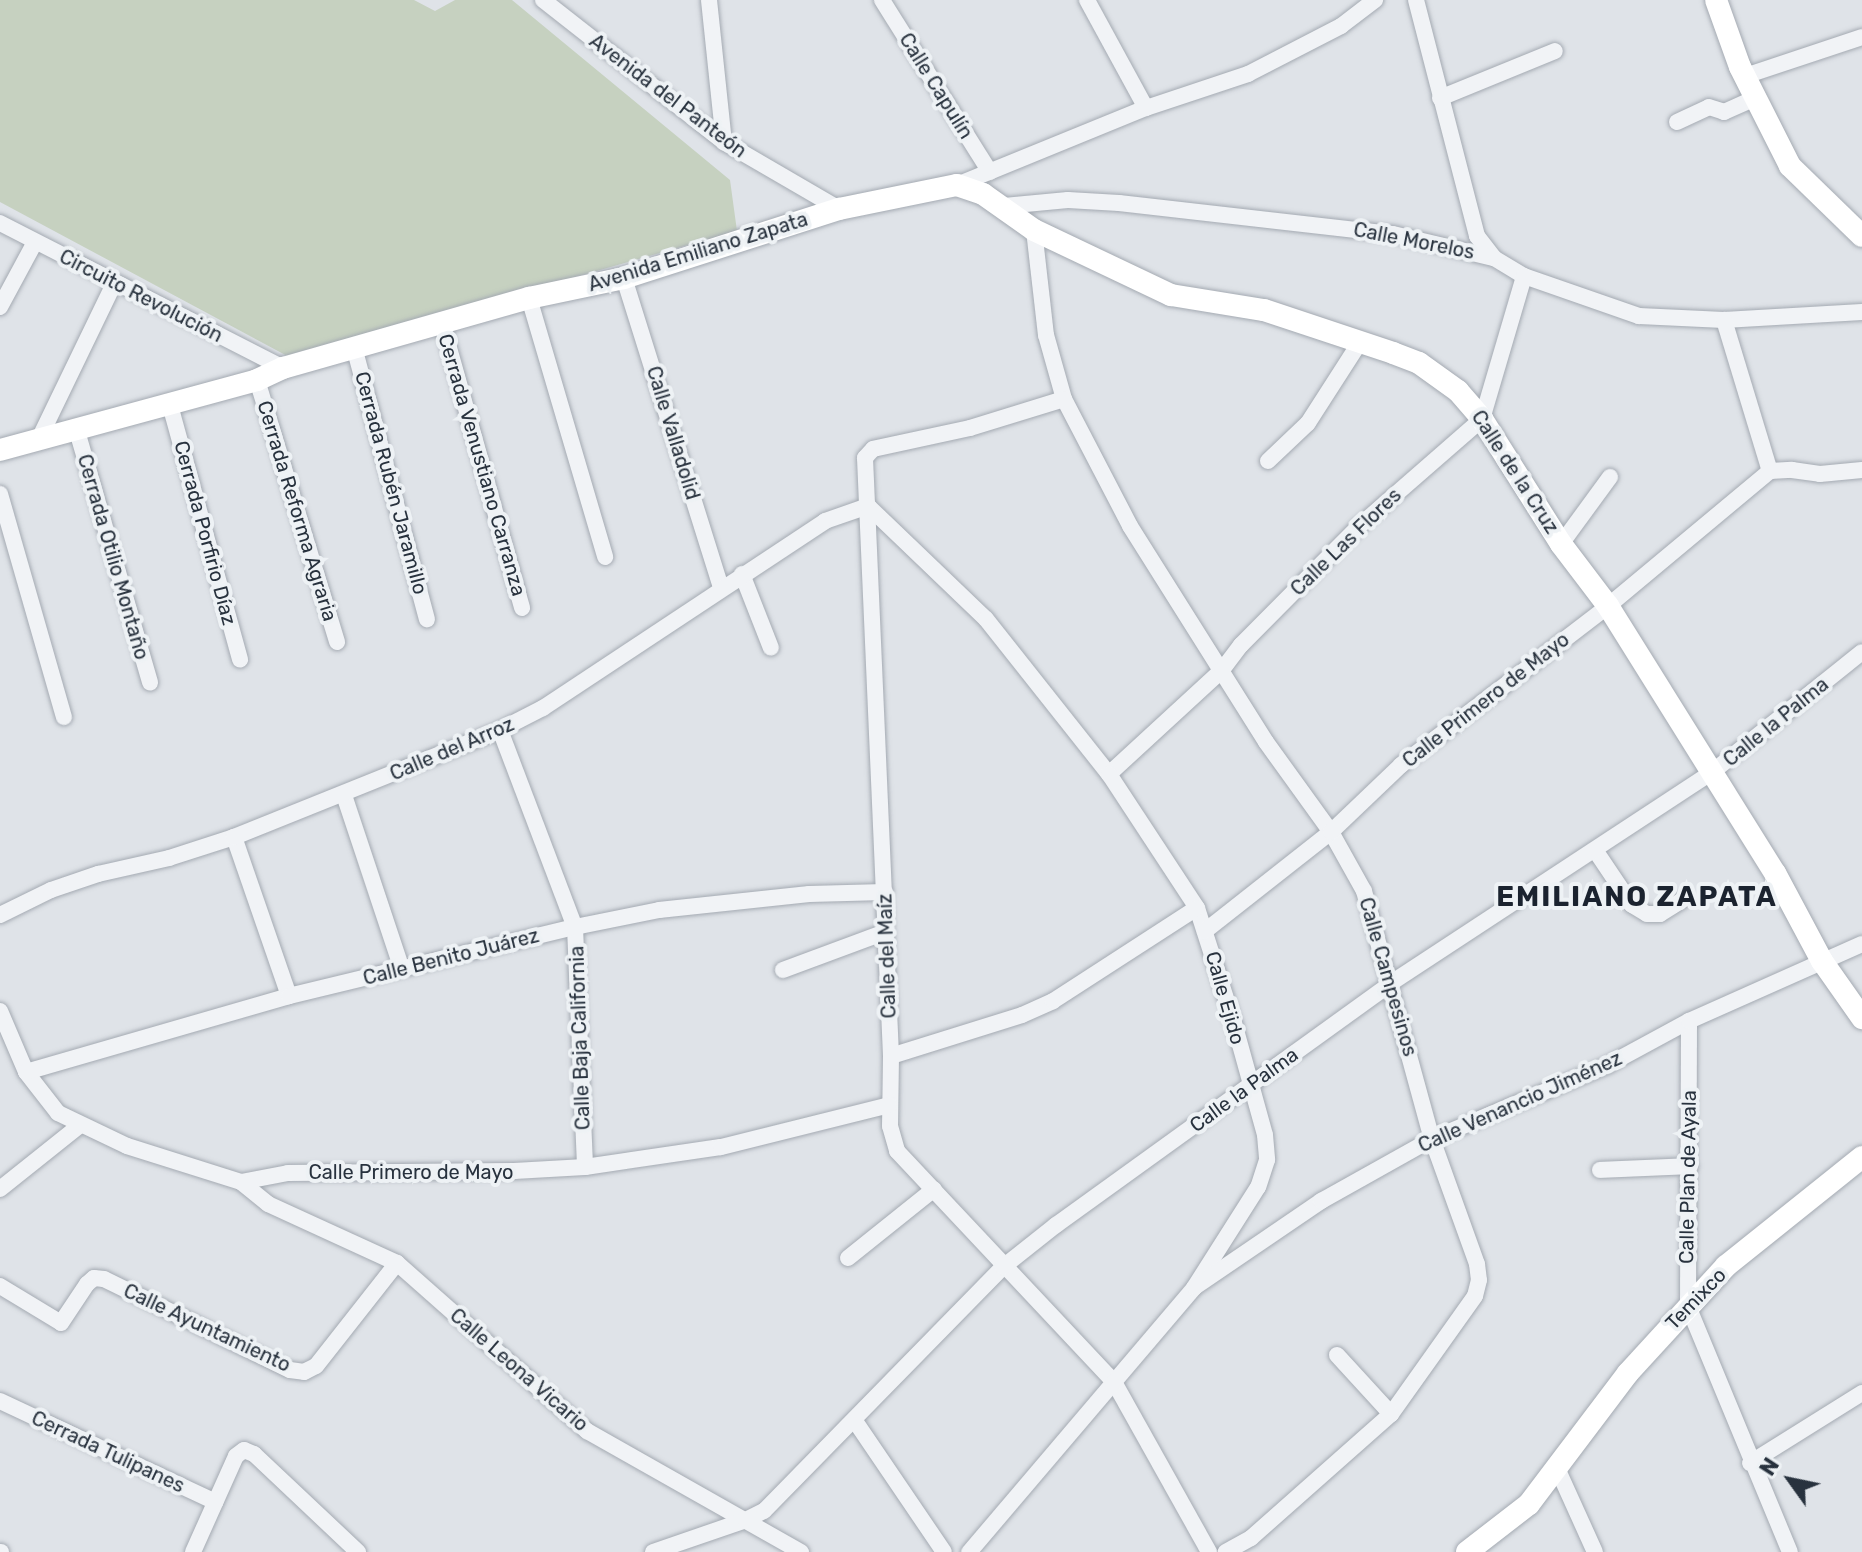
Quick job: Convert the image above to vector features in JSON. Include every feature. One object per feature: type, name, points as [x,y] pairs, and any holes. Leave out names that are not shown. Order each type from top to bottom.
[{"type":"main road","points":[[1716,0],[1745,76],[1790,166],[1862,236]]},
{"type":"main road","name":"Avenida Emiliano Zapata","points":[[0,450],[170,405],[257,380],[283,368],[529,298],[624,278],[839,209],[957,185]]},
{"type":"main road","name":"Calle de la Cruz","points":[[957,185],[1004,206],[1034,230],[1171,295],[1264,310],[1419,363],[1440,376],[1482,419],[1561,544],[1608,606],[1775,873],[1822,961],[1862,1018]]},
{"type":"main road","name":"Temixco","points":[[1467,1552],[1529,1504],[1628,1373],[1726,1266],[1862,1157]]},
{"type":"street","name":"Avenida del Panteón","points":[[543,0],[724,142],[839,209]]},
{"type":"street","points":[[709,0],[724,142]]},
{"type":"street","name":"Calle Capulín","points":[[882,0],[990,172]]},
{"type":"street","points":[[1087,0],[1146,108]]},
{"type":"street","name":"Avenida Emiliano Zapata","points":[[957,185],[1146,108],[1248,74],[1341,26],[1375,0]]},
{"type":"street","points":[[1416,0],[1477,236],[1494,258]]},
{"type":"street","points":[[1745,76],[1862,37]]},
{"type":"street","points":[[1440,98],[1555,51]]},
{"type":"street","points":[[1677,122],[1709,107],[1724,112],[1755,98]]},
{"type":"street","name":"Calle Morelos","points":[[1004,206],[1068,200],[1172,208],[1393,234],[1494,258],[1524,276],[1639,316],[1724,320],[1862,312]]},
{"type":"street","name":"Circuito Revolución","points":[[0,223],[283,368]]},
{"type":"street","name":"Calle Campesinos","points":[[1034,230],[1046,335],[1064,399],[1130,526],[1266,742],[1331,832],[1364,891],[1432,1139],[1477,1264],[1479,1280],[1475,1296],[1391,1414],[1251,1538],[1226,1552]]},
{"type":"street","points":[[0,307],[35,242]]},
{"type":"street","points":[[1482,419],[1524,276]]},
{"type":"street","name":"Calle Valladolid","points":[[624,278],[721,587]]},
{"type":"street","points":[[38,441],[114,284]]},
{"type":"street","points":[[529,298],[605,557]]},
{"type":"street","points":[[1724,320],[1770,471],[1820,474],[1862,470]]},
{"type":"street","name":"Cerrada Venustiano Carranza","points":[[442,323],[522,608]]},
{"type":"street","points":[[1268,461],[1308,423],[1360,342]]},
{"type":"street","name":"Cerrada Rubén Jaramillo","points":[[354,347],[427,619]]},
{"type":"street","name":"Cerrada Reforma Agraria","points":[[257,380],[337,642]]},
{"type":"street","name":"Calle del Maíz","points":[[1064,399],[970,428],[873,449],[865,458],[885,892],[891,1056],[890,1126],[897,1151],[1114,1382],[1209,1552]]},
{"type":"street","name":"Cerrada Porfirio Díaz","points":[[170,405],[240,660]]},
{"type":"street","name":"Calle Las Flores","points":[[1109,774],[1222,670],[1241,645],[1357,528],[1482,419]]},
{"type":"street","name":"Cerrada Otilio Montaño","points":[[77,431],[150,683]]},
{"type":"street","name":"Calle Primero de Mayo","points":[[1205,931],[1331,832],[1401,765],[1608,606],[1770,471]]},
{"type":"street","points":[[1561,544],[1610,477]]},
{"type":"street","points":[[0,494],[64,717]]},
{"type":"street","name":"Calle del Arroz","points":[[0,915],[98,874],[169,858],[234,837],[500,730],[543,708],[721,587],[825,521],[868,506]]},
{"type":"street","name":"Calle Ejido","points":[[868,506],[986,619],[1109,774],[1197,908],[1234,1023],[1249,1088],[1265,1135],[1267,1160],[1258,1187],[1194,1288],[969,1552]]},
{"type":"street","points":[[742,574],[771,648]]},
{"type":"street","name":"Calle la Palma","points":[[653,1552],[764,1511],[1003,1267],[1056,1225],[1391,983],[1711,773],[1862,652]]},
{"type":"street","name":"Calle Baja California","points":[[500,730],[575,927],[585,1167]]},
{"type":"street","points":[[344,795],[402,969]]},
{"type":"street","points":[[234,837],[289,996]]},
{"type":"street","points":[[1595,850],[1632,905],[1647,914],[1660,914],[1682,900]]},
{"type":"street","name":"Calle Benito Juárez","points":[[26,1072],[289,996],[575,927],[659,910],[809,894],[885,892]]},
{"type":"street","points":[[891,1056],[1022,1015],[1053,1001],[1197,908]]},
{"type":"street","points":[[783,970],[885,932]]},
{"type":"street","name":"Calle Venancio Jiménez","points":[[1194,1288],[1321,1201],[1432,1139],[1608,1065],[1689,1021],[1862,944]]},
{"type":"street","name":"Calle Primero de Mayo","points":[[0,1011],[26,1072],[50,1104],[79,1126],[127,1146],[241,1182],[288,1173],[514,1171],[585,1167],[721,1147],[889,1105]]},
{"type":"street","name":"Calle Plan de Ayala","points":[[1689,1021],[1688,1306],[1750,1463],[1790,1552]]},
{"type":"street","points":[[0,1189],[79,1126]]},
{"type":"street","points":[[1600,1170],[1690,1166]]},
{"type":"street","name":"Calle Leona Vicario","points":[[241,1182],[268,1204],[397,1263],[587,1431],[801,1552]]},
{"type":"street","points":[[848,1258],[934,1189]]},
{"type":"street","name":"Calle Ayuntamiento","points":[[0,1286],[61,1323],[87,1284],[94,1278],[104,1279],[290,1370],[304,1372],[316,1366],[397,1263]]},
{"type":"street","points":[[1337,1355],[1391,1414]]},
{"type":"street","points":[[1750,1463],[1862,1393]]},
{"type":"street","name":"Cerrada Tulipanes","points":[[0,1401],[216,1502]]},
{"type":"street","points":[[855,1421],[944,1552]]},
{"type":"street","points":[[193,1552],[236,1456],[244,1450],[254,1454],[358,1552]]},
{"type":"street","points":[[1557,1468],[1595,1552]]},
{"type":"green space","points":[[0,0],[414,0],[435,11],[455,0],[512,0],[730,180],[737,231],[291,358],[0,202]]},
{"type":"district","name":"EMILIANO ZAPATA","points":[[1637,897]]}]
